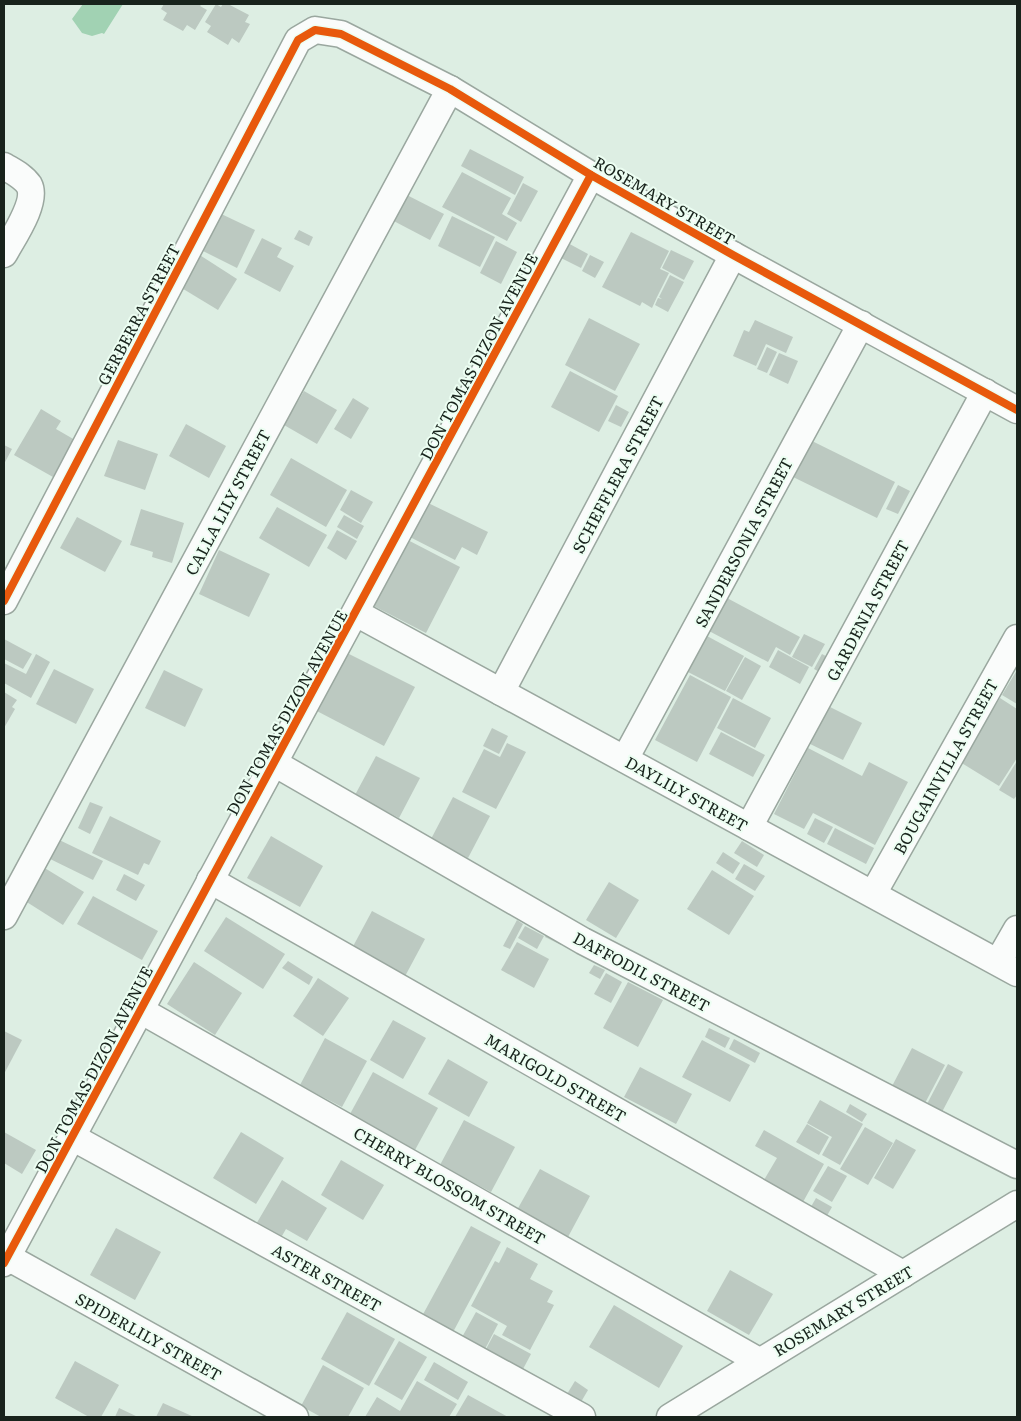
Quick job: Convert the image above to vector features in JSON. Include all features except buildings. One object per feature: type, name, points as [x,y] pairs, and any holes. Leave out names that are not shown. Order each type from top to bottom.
[{"type":"street","name":"ROSEMARY STREET","points":[[298,40],[315,30],[341,34],[450,88],[591,175],[1017,410]]},
{"type":"street","name":"GERBERRA STREET","points":[[4,601],[298,40]]},
{"type":"street","name":"CALLA LILY STREET","points":[[4,916],[450,88]]},
{"type":"street","points":[[4,166],[22,177],[30,187],[30,203],[4,254]]},
{"type":"street","name":"DON TOMAS DIZON AVENUE","points":[[5,1259],[356,613],[591,175]]},
{"type":"street","name":"SCHEFFLERA STREET","points":[[501,692],[733,255]]},
{"type":"street","name":"SANDERSONIA STREET","points":[[625,759],[861,324]]},
{"type":"street","name":"GARDENIA STREET","points":[[749,827],[985,392]]},
{"type":"street","name":"DAYLILY STREET","points":[[356,613],[1008,967]]},
{"type":"street","name":"BOUGAINVILLA STREET","points":[[873,894],[1017,638]]},
{"type":"street","name":"DAFFODIL STREET","points":[[274,762],[583,941],[1017,1166]]},
{"type":"street","name":"MARIGOLD STREET","points":[[210,880],[903,1274]]},
{"type":"street","points":[[1008,967],[1017,929]]},
{"type":"street","name":"CHERRY BLOSSOM STREET","points":[[140,1010],[759,1361]]},
{"type":"street","name":"ASTER STREET","points":[[72,1136],[582,1417]]},
{"type":"street","name":"ROSEMARY STREET","points":[[670,1417],[1017,1204]]},
{"type":"street","name":"SPIDERLILY STREET","points":[[5,1259],[295,1417]]},
{"type":"shaded area","points":[[83,4],[123,4],[104,34],[92,36],[82,33],[72,19]]},
{"type":"cycle path","points":[[4,601],[298,40],[315,30],[341,34],[450,89],[591,175],[1017,410]]},
{"type":"cycle path","points":[[4,1263],[591,175]]}]
